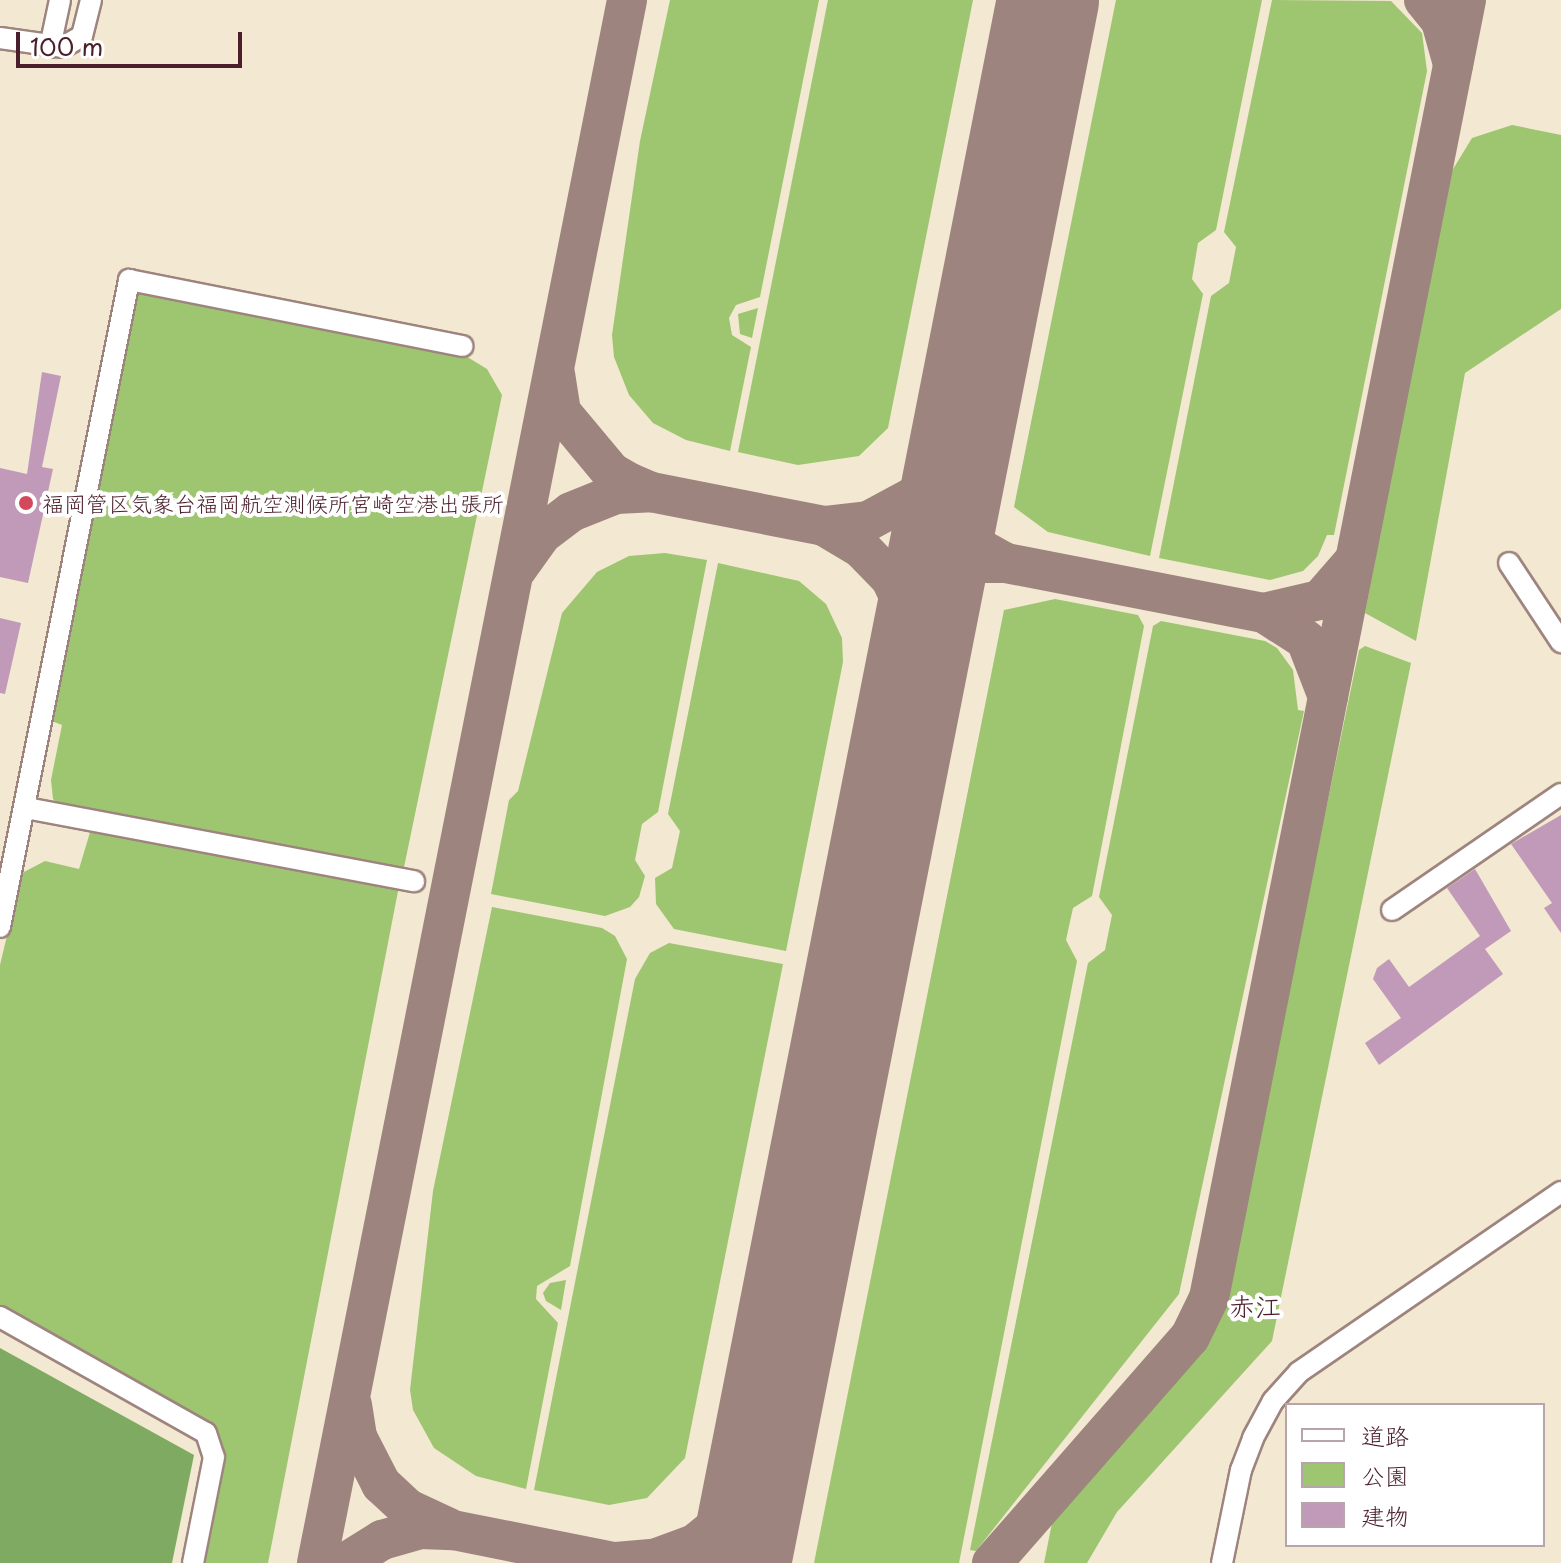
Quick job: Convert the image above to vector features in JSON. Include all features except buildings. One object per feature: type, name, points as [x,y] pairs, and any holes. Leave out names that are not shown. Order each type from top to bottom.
[{"type":"street","points":[[50,47],[60,0]]},
{"type":"street","points":[[0,38],[63,47],[82,36],[91,0]]},
{"type":"street","points":[[0,927],[129,280],[463,346]]},
{"type":"street","points":[[1509,563],[1561,642]]},
{"type":"street","points":[[1392,910],[1561,794]]},
{"type":"street","points":[[26,808],[414,881]]},
{"type":"street","points":[[1222,1563],[1253,1438],[1273,1401],[1299,1372],[1561,1192]]},
{"type":"street","points":[[0,1317],[206,1433],[214,1457],[193,1563]]},
{"type":"green space","points":[[670,0],[819,0],[760,297],[736,305],[729,318],[732,335],[751,347],[730,451],[686,440],[653,423],[629,395],[614,357],[612,335],[640,141]]},
{"type":"green space","points":[[828,0],[973,0],[888,428],[859,456],[798,465],[738,452]]},
{"type":"green space","points":[[1116,0],[1262,0],[1216,230],[1198,243],[1192,279],[1203,294],[1150,556],[1048,532],[1014,507]]},
{"type":"green space","points":[[1272,0],[1391,1],[1422,33],[1427,71],[1334,535],[1327,535],[1318,556],[1303,571],[1270,580],[1159,558],[1211,296],[1229,283],[1236,247],[1224,232]]},
{"type":"green space","points":[[1512,125],[1561,135],[1561,309],[1465,373],[1416,641],[1365,613],[1447,179],[1472,138]]},
{"type":"green space","points":[[133,289],[464,355],[487,369],[502,395],[403,872],[60,806],[53,799],[51,780],[62,725],[49,720]]},
{"type":"green space","points":[[758,308],[752,338],[740,334],[738,314]]},
{"type":"green space","points":[[665,553],[707,560],[658,812],[642,824],[635,860],[645,876],[639,897],[630,907],[605,916],[491,894],[509,800],[518,791],[562,613],[597,572],[629,556]]},
{"type":"green space","points":[[718,563],[799,581],[826,604],[842,638],[843,662],[786,951],[674,929],[656,904],[655,878],[672,868],[680,831],[668,814]]},
{"type":"green space","points":[[1055,599],[1138,615],[1144,626],[1092,896],[1073,908],[1066,940],[1077,961],[959,1563],[814,1563],[1004,610]]},
{"type":"green space","points":[[1161,621],[1265,641],[1277,648],[1293,670],[1298,710],[1304,711],[1179,1294],[976,1551],[970,1550],[1088,963],[1105,950],[1112,915],[1099,897],[1153,626]]},
{"type":"green space","points":[[1365,646],[1411,663],[1272,1341],[1117,1512],[1087,1563],[1044,1563],[1052,1523],[1066,1495],[1200,1345],[1226,1292],[1359,650]]},
{"type":"green space","points":[[91,829],[399,886],[268,1563],[201,1563],[221,1447],[0,1309],[0,965],[22,873],[45,861],[79,869]]},
{"type":"green space","points":[[492,907],[602,928],[615,936],[627,959],[570,1266],[537,1286],[536,1299],[558,1323],[526,1489],[476,1476],[434,1448],[413,1410],[410,1390],[433,1191]]},
{"type":"green space","points":[[669,943],[783,964],[685,1458],[647,1498],[609,1505],[534,1490],[635,979],[650,953]]},
{"type":"green space","points":[[566,1280],[561,1310],[546,1301],[543,1293],[550,1283]]},
{"type":"green space","points":[[0,1348],[194,1455],[172,1563],[0,1563]]},
{"type":"taxiway","points":[[317,1563],[627,0]]},
{"type":"taxiway","points":[[1424,0],[1441,21],[1453,64]]},
{"type":"taxiway","points":[[992,1563],[1190,1337],[1209,1298],[1466,0]]},
{"type":"taxiway","points":[[555,374],[561,412],[611,472],[630,483],[651,492],[824,526],[868,521],[920,493],[948,460],[967,417]]},
{"type":"taxiway","points":[[954,478],[953,500],[962,529],[977,547],[1006,563],[1264,613],[1320,600],[1353,562]]},
{"type":"taxiway","points":[[517,569],[542,534],[571,512],[616,494],[651,492]]},
{"type":"taxiway","points":[[824,526],[861,548],[891,579],[910,620],[914,681]]},
{"type":"taxiway","points":[[924,632],[933,602],[953,576],[979,563],[1006,563]]},
{"type":"taxiway","points":[[1264,613],[1306,640],[1328,697]]},
{"type":"taxiway","points":[[352,1405],[357,1437],[381,1484],[408,1509],[449,1528]]},
{"type":"taxiway","points":[[616,1562],[654,1559],[695,1544],[728,1517],[761,1457]]},
{"type":"taxiway","points":[[345,1563],[382,1540],[420,1529],[453,1530],[618,1563]]},
{"type":"runway","points":[[740,1563],[1048,0]]},
{"type":"place","name":"福岡管区気象台福岡航空測候所宮崎空港出張所","points":[[26,503]]},
{"type":"district","name":"赤江","points":[[1255,1306]]}]
